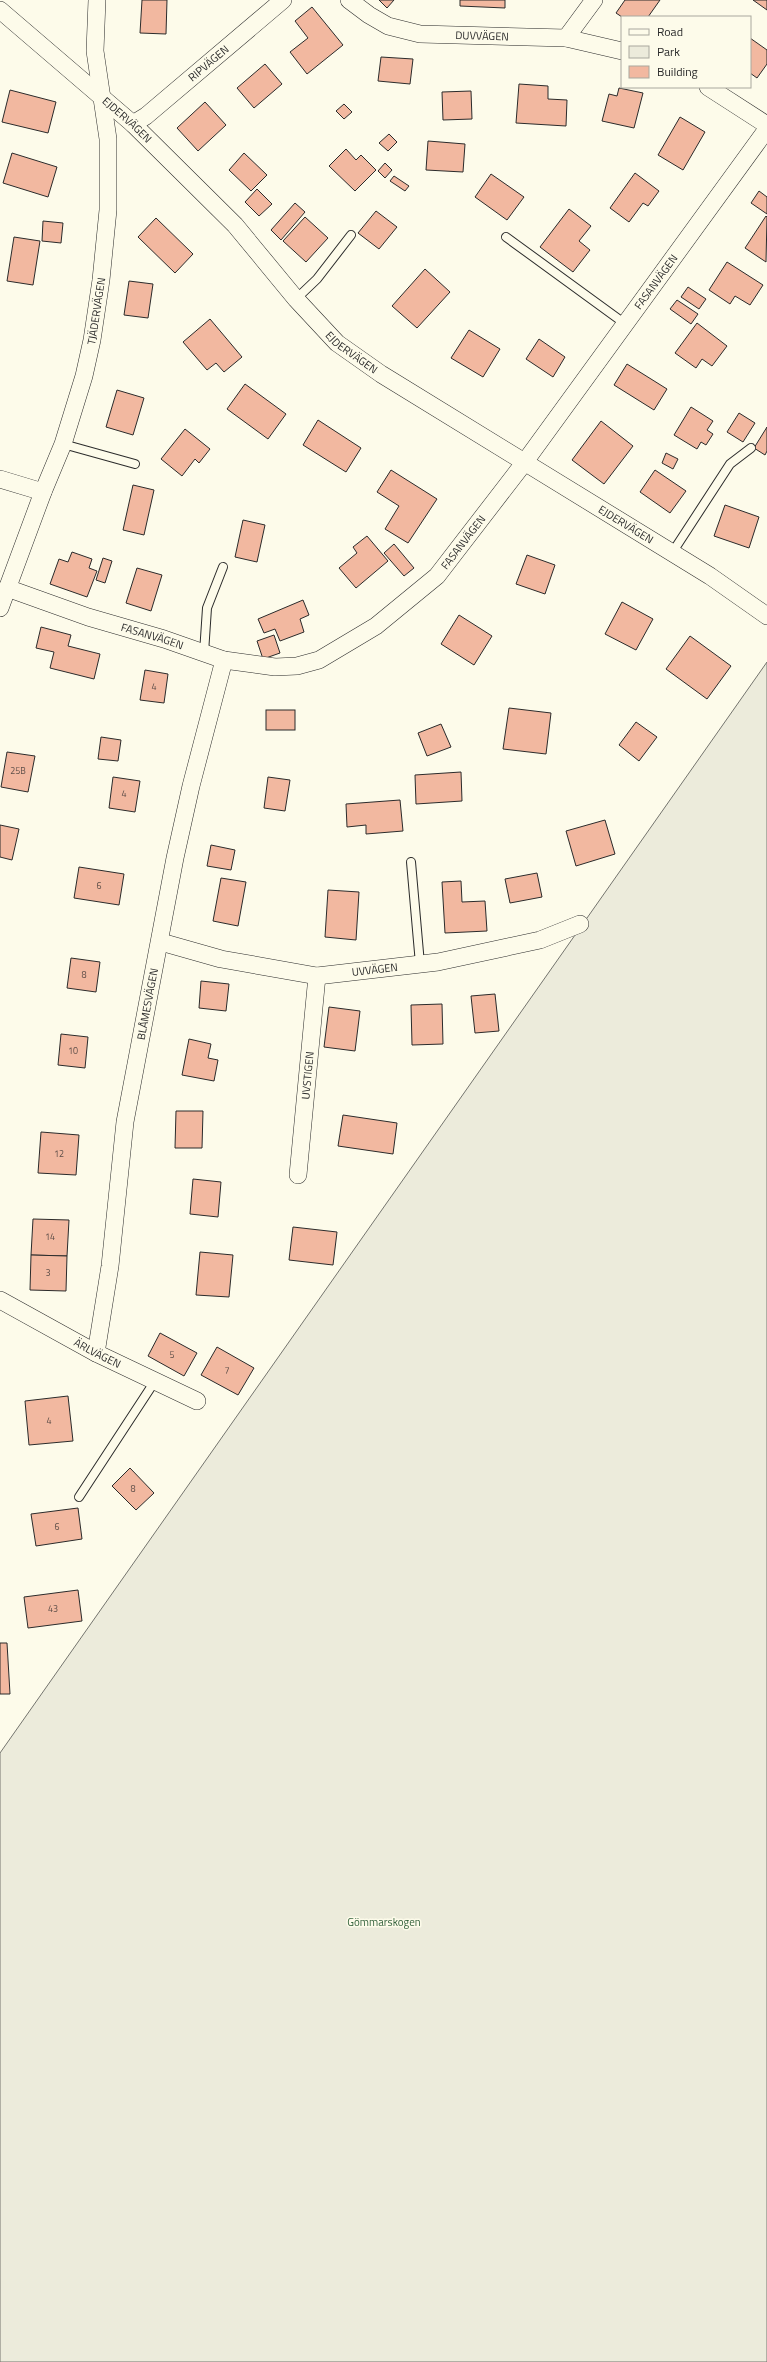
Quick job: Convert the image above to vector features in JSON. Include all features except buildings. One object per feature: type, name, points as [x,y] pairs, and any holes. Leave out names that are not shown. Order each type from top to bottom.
[{"type":"street","name":"TJÄDERVÄGEN","points":[[0,608],[43,492],[63,444],[84,376],[101,280],[108,210],[108,138],[100,94],[95,51],[97,0]]},
{"type":"street","name":"RIPVÄGEN","points":[[133,124],[146,116],[283,0]]},
{"type":"street","name":"DUVVÄGEN","points":[[349,0],[369,15],[388,26],[420,34],[566,38],[621,51]]},
{"type":"street","points":[[566,38],[594,0]]},
{"type":"street","name":"EJDERVÄGEN","points":[[0,10],[100,94],[133,124],[235,225],[296,299],[337,343],[381,374],[672,553],[767,616]]},
{"type":"street","points":[[710,88],[767,125]]},
{"type":"street","name":"FASANVÄGEN","points":[[7,588],[88,617],[164,639],[224,660],[275,667],[297,666],[319,660],[376,626],[437,576],[524,463],[767,129]]},
{"type":"street","points":[[0,479],[43,492]]},
{"type":"street","name":"BLÅMESVÄGEN","points":[[96,1352],[110,1266],[126,1122],[191,786],[224,660]]},
{"type":"street","name":"UVVÄGEN","points":[[161,942],[222,959],[317,976],[420,964],[540,940],[582,921]]},
{"type":"street","name":"UVSTIGEN","points":[[298,1175],[317,976]]},
{"type":"street","name":"ÄRLVÄGEN","points":[[0,1300],[96,1352],[197,1401]]},
{"type":"lane","points":[[296,299],[317,279],[351,235]]},
{"type":"lane","points":[[506,237],[624,324]]},
{"type":"lane","points":[[63,444],[135,464]]},
{"type":"lane","points":[[672,553],[730,464],[751,448]]},
{"type":"lane","points":[[204,653],[207,608],[222,567]]},
{"type":"lane","points":[[411,862],[420,964]]},
{"type":"lane","points":[[79,1496],[155,1381]]},
{"type":"green space","name":"Gömmarskogen","points":[[767,662],[767,2362],[0,2362],[0,1753]]}]
